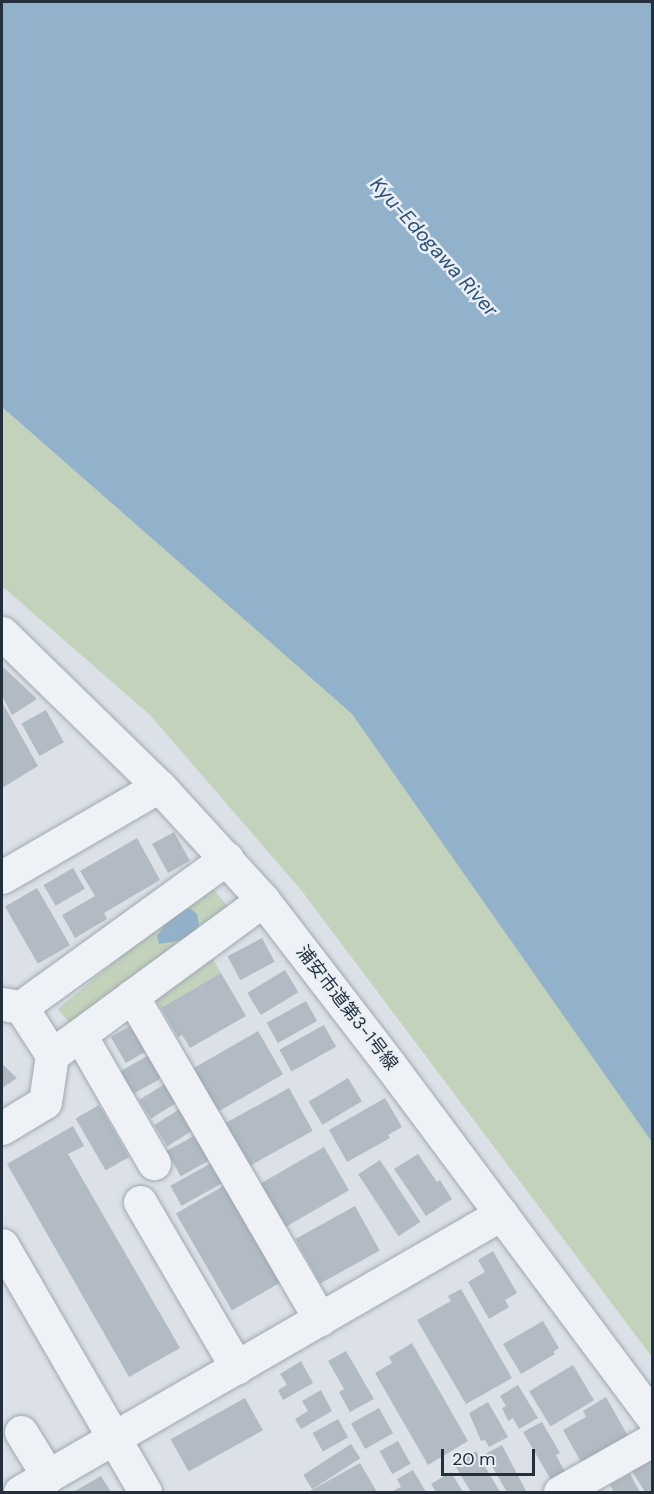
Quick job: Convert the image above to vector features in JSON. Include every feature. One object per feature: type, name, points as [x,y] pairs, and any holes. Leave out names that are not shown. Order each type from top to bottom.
[{"type":"street","name":"浦安市道第3-1号線","points":[[2,633],[159,786],[227,858],[262,900],[390,1065],[652,1417]]},
{"type":"street","points":[[2,877],[159,786]]},
{"type":"street","points":[[52,1055],[11,1006],[227,858]]},
{"type":"street","points":[[2,1128],[45,1102],[52,1055],[262,900]]},
{"type":"street","points":[[132,996],[320,1319]]},
{"type":"street","points":[[80,1035],[154,1163]]},
{"type":"street","points":[[140,1202],[237,1368]]},
{"type":"street","points":[[20,1492],[501,1214]]},
{"type":"street","points":[[2,1245],[145,1492]]},
{"type":"street","points":[[21,1432],[48,1476]]},
{"type":"street","points":[[560,1492],[652,1440]]},
{"type":"green space","points":[[2,407],[352,714],[652,1125],[652,1357],[301,890],[150,715],[2,586]]},
{"type":"green space","points":[[208,883],[232,912],[82,1038],[58,1009]]},
{"type":"green space","points":[[213,959],[221,973],[161,1008],[156,999]]},
{"type":"water","name":"Kyu-Edogawa River","points":[[2,2],[652,2],[652,1142],[352,714],[2,407]]},
{"type":"water","points":[[181,909],[191,909],[197,914],[199,924],[194,933],[183,940],[159,944],[157,936],[173,914]]},
{"type":"building","points":[[2,666],[37,699],[12,715],[2,696]]},
{"type":"building","points":[[2,702],[38,766],[2,788]]},
{"type":"building","points":[[46,710],[64,742],[39,756],[22,724]]},
{"type":"building","points":[[174,832],[190,861],[168,873],[152,844]]},
{"type":"building","points":[[137,838],[160,880],[104,913],[107,919],[75,938],[62,915],[95,896],[80,871]]},
{"type":"building","points":[[73,868],[85,889],[56,906],[44,885]]},
{"type":"building","points":[[37,888],[70,945],[38,964],[5,906]]},
{"type":"building","points":[[262,938],[275,962],[240,980],[228,956]]},
{"type":"building","points":[[285,970],[298,992],[261,1015],[247,993]]},
{"type":"building","points":[[221,973],[246,1016],[190,1048],[182,1035],[178,1037],[161,1008]]},
{"type":"building","points":[[306,1001],[317,1021],[278,1043],[267,1023]]},
{"type":"building","points":[[135,1023],[150,1049],[126,1063],[111,1037]]},
{"type":"building","points":[[324,1025],[336,1047],[292,1072],[279,1050]]},
{"type":"building","points":[[258,1031],[283,1074],[215,1113],[190,1070]]},
{"type":"building","points":[[153,1053],[166,1076],[131,1095],[119,1072]]},
{"type":"building","points":[[2,1064],[17,1078],[2,1088]]},
{"type":"building","points":[[348,1078],[362,1101],[322,1125],[309,1102]]},
{"type":"building","points":[[168,1082],[180,1101],[151,1119],[139,1100]]},
{"type":"building","points":[[289,1088],[313,1131],[245,1169],[221,1126]]},
{"type":"building","points":[[385,1098],[402,1127],[388,1135],[390,1138],[347,1162],[329,1130]]},
{"type":"building","points":[[99,1105],[129,1157],[106,1170],[76,1118]]},
{"type":"building","points":[[183,1107],[196,1128],[167,1146],[154,1125]]},
{"type":"building","points":[[73,1126],[84,1146],[68,1154],[180,1348],[129,1377],[7,1164]]},
{"type":"building","points":[[199,1133],[213,1158],[181,1176],[167,1151]]},
{"type":"building","points":[[324,1147],[349,1190],[281,1229],[256,1186]]},
{"type":"building","points":[[418,1154],[437,1182],[440,1180],[452,1199],[426,1216],[394,1169]]},
{"type":"building","points":[[380,1160],[420,1222],[398,1236],[358,1174]]},
{"type":"building","points":[[215,1161],[226,1181],[182,1206],[170,1186]]},
{"type":"building","points":[[227,1184],[283,1281],[232,1310],[176,1214]]},
{"type":"building","points":[[355,1206],[380,1251],[320,1284],[296,1239]]},
{"type":"building","points":[[493,1251],[517,1293],[505,1300],[509,1307],[489,1319],[468,1282],[485,1272],[478,1260]]},
{"type":"building","points":[[461,1289],[512,1378],[466,1404],[417,1320],[451,1301],[448,1296]]},
{"type":"building","points":[[543,1321],[559,1348],[553,1352],[555,1354],[521,1374],[503,1344]]},
{"type":"building","points":[[412,1343],[468,1441],[428,1465],[375,1373],[392,1363],[389,1357]]},
{"type":"building","points":[[346,1351],[374,1399],[350,1412],[339,1392],[344,1389],[328,1361]]},
{"type":"building","points":[[301,1361],[313,1383],[283,1400],[278,1390],[287,1385],[280,1374]]},
{"type":"building","points":[[573,1365],[594,1400],[550,1426],[529,1391]]},
{"type":"building","points":[[518,1385],[538,1418],[519,1429],[513,1418],[508,1421],[502,1408],[506,1406],[500,1396]]},
{"type":"building","points":[[321,1390],[332,1411],[301,1429],[295,1419],[308,1411],[302,1401]]},
{"type":"building","points":[[606,1397],[628,1436],[581,1462],[563,1430],[586,1417],[583,1411]]},
{"type":"building","points":[[245,1398],[263,1430],[189,1472],[171,1439]]},
{"type":"building","points":[[488,1402],[508,1437],[489,1447],[485,1440],[481,1441],[469,1413]]},
{"type":"building","points":[[379,1408],[393,1433],[365,1449],[351,1424]]},
{"type":"building","points":[[338,1419],[348,1437],[323,1451],[313,1433]]},
{"type":"building","points":[[542,1422],[560,1453],[556,1455],[565,1472],[551,1480],[523,1432]]},
{"type":"building","points":[[398,1441],[411,1464],[392,1474],[380,1451]]},
{"type":"building","points":[[351,1444],[360,1458],[312,1489],[303,1475]]},
{"type":"building","points":[[502,1445],[526,1491],[507,1492],[485,1454]]},
{"type":"building","points":[[476,1451],[500,1492],[471,1492],[454,1464]]},
{"type":"building","points":[[652,1460],[652,1492],[645,1492],[632,1471]]},
{"type":"building","points":[[360,1463],[377,1492],[310,1491]]},
{"type":"building","points":[[413,1470],[426,1492],[391,1492],[401,1487],[397,1479]]},
{"type":"building","points":[[451,1472],[463,1492],[436,1492],[431,1484]]},
{"type":"building","points":[[630,1474],[640,1492],[614,1492],[610,1485]]},
{"type":"building","points":[[101,1476],[111,1492],[73,1492]]}]
